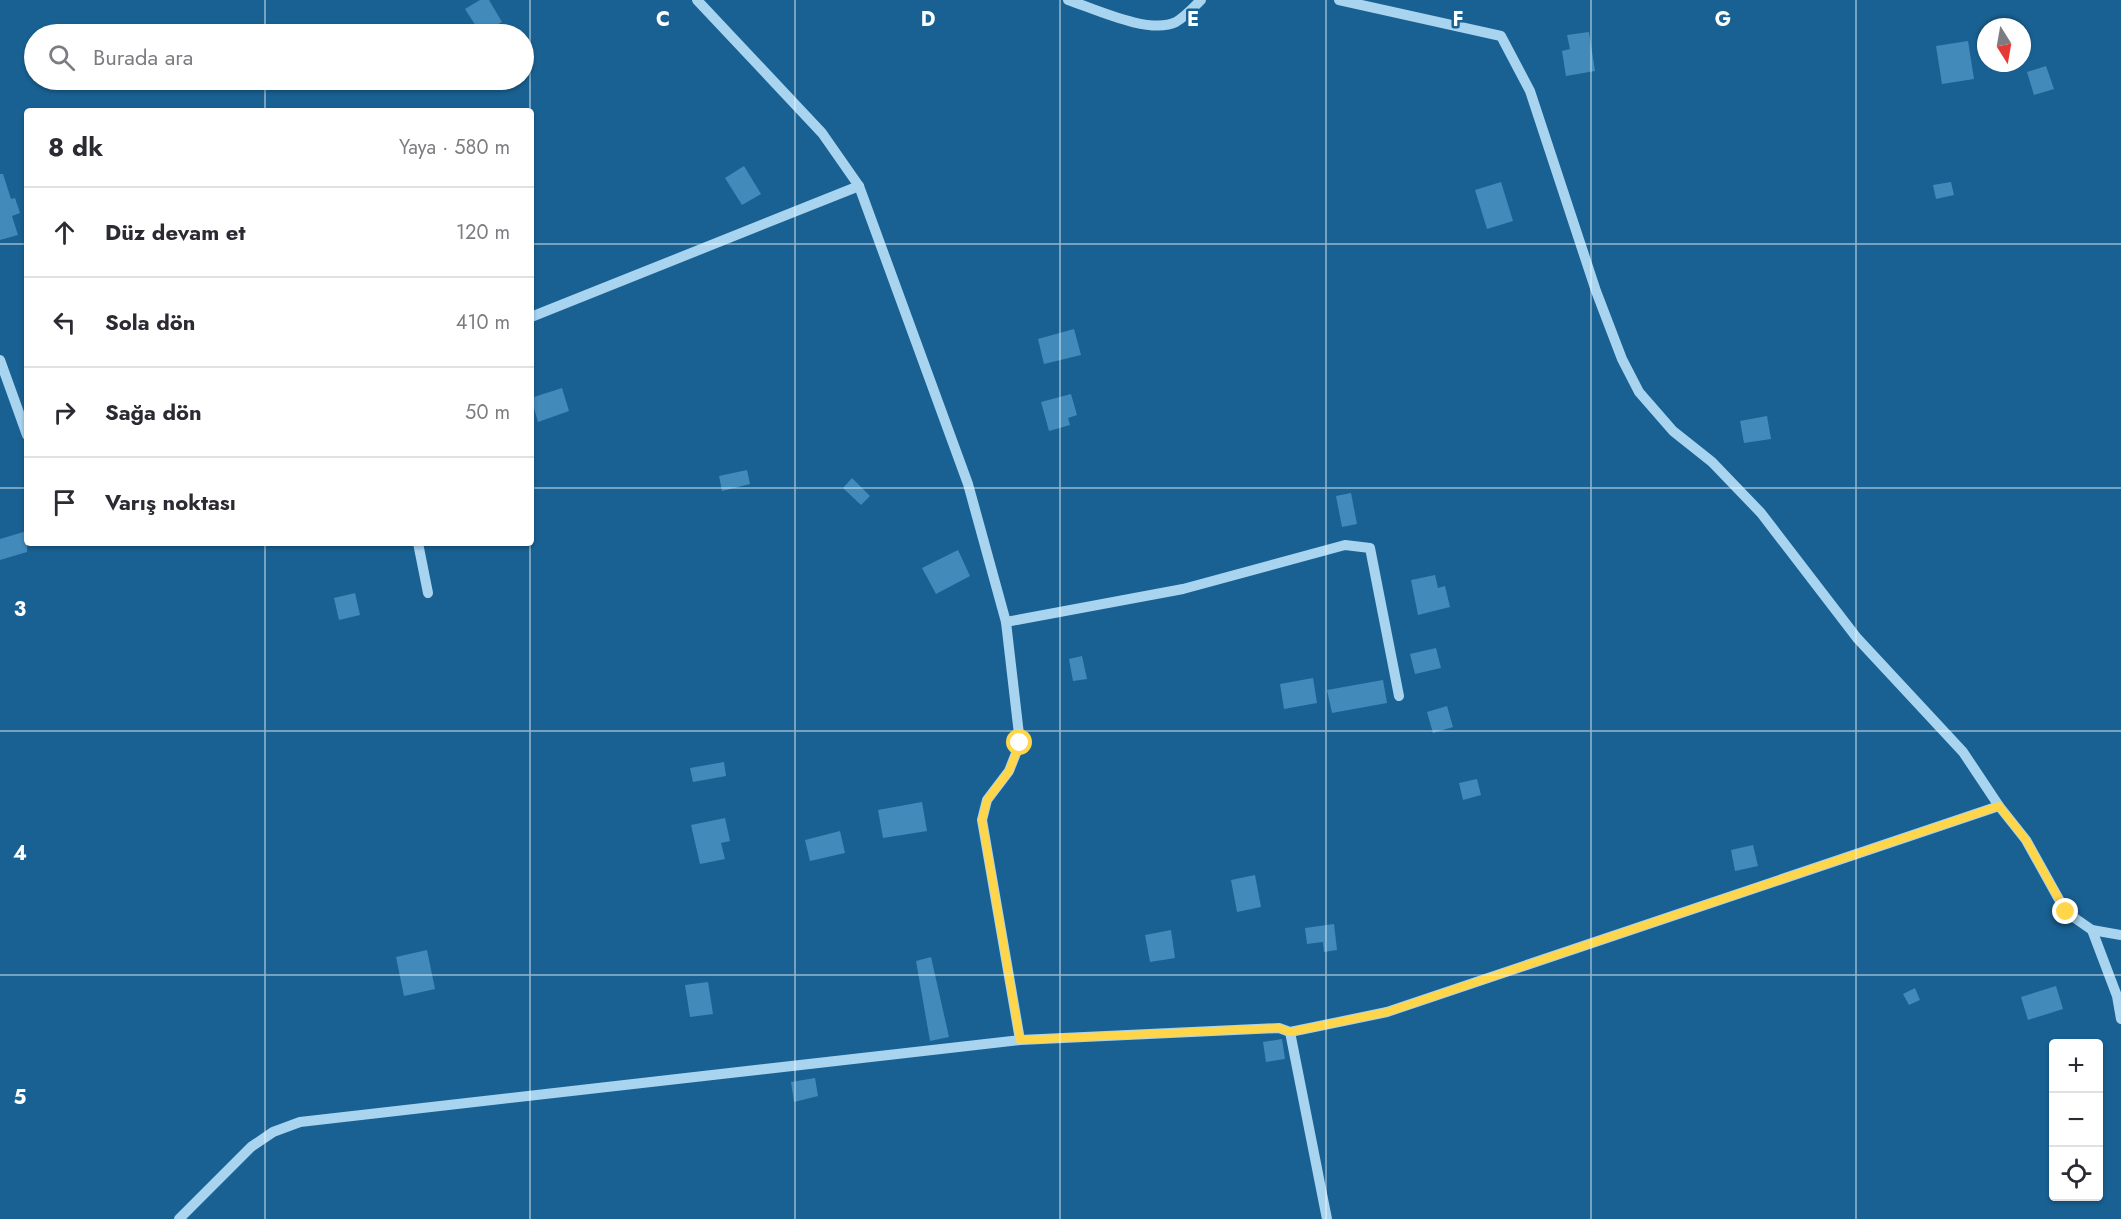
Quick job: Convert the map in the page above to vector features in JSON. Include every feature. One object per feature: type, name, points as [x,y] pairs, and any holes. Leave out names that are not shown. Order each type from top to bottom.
[{"type":"street","points":[[698,0],[822,133],[859,186],[968,484],[1006,622],[1020,743],[1009,771],[987,800],[982,820],[1020,1040]]},
{"type":"street","points":[[1068,0],[1138,23],[1160,26],[1177,21],[1201,0]]},
{"type":"street","points":[[1339,0],[1501,36],[1530,91],[1596,291],[1622,359],[1639,392],[1673,431],[1712,462],[1761,513],[1857,638],[1963,752],[1999,806],[2026,840],[2066,912],[2092,930],[2121,935]]},
{"type":"street","points":[[534,316],[859,186]]},
{"type":"street","points":[[0,360],[24,427]]},
{"type":"street","points":[[419,546],[428,593]]},
{"type":"street","points":[[1006,622],[1183,589],[1345,546],[1370,548],[1399,696]]},
{"type":"street","points":[[179,1219],[251,1147],[273,1132],[300,1122],[1020,1040],[1279,1028],[1290,1032],[1387,1012],[1999,806]]},
{"type":"street","points":[[2092,930],[2117,996],[2121,1019]]},
{"type":"street","points":[[1290,1032],[1327,1219]]},
{"type":"building","points":[[480,0],[489,0],[502,22],[475,24],[465,9]]},
{"type":"building","points":[[1589,32],[1595,71],[1566,76],[1562,51],[1570,49],[1567,35]]},
{"type":"building","points":[[1968,41],[1974,79],[1942,84],[1936,46]]},
{"type":"building","points":[[2046,66],[2054,89],[2034,95],[2027,72]]},
{"type":"building","points":[[744,166],[761,194],[742,205],[725,178]]},
{"type":"building","points":[[0,174],[3,174],[11,199],[15,198],[20,213],[12,216],[18,235],[0,240]]},
{"type":"building","points":[[1501,182],[1513,221],[1487,229],[1475,190]]},
{"type":"building","points":[[1951,182],[1954,195],[1936,199],[1933,185]]},
{"type":"building","points":[[1074,329],[1081,355],[1044,364],[1038,339]]},
{"type":"building","points":[[562,388],[569,411],[538,422],[534,397]]},
{"type":"building","points":[[1071,394],[1077,415],[1068,418],[1070,425],[1049,431],[1041,402]]},
{"type":"building","points":[[1767,416],[1771,439],[1744,443],[1740,421]]},
{"type":"building","points":[[747,470],[750,484],[722,491],[719,476]]},
{"type":"building","points":[[852,478],[870,496],[861,505],[843,488]]},
{"type":"building","points":[[1351,493],[1357,524],[1342,527],[1336,496]]},
{"type":"building","points":[[24,532],[24,546],[27,546],[27,552],[0,560],[0,539]]},
{"type":"building","points":[[958,550],[970,576],[936,594],[922,568]]},
{"type":"building","points":[[1435,575],[1438,588],[1445,586],[1450,607],[1418,615],[1411,580]]},
{"type":"building","points":[[355,593],[360,615],[339,620],[334,598]]},
{"type":"building","points":[[1436,648],[1441,668],[1415,674],[1410,654]]},
{"type":"building","points":[[1082,656],[1087,679],[1073,681],[1069,659]]},
{"type":"building","points":[[1313,678],[1317,703],[1284,709],[1280,684]]},
{"type":"building","points":[[1383,680],[1387,703],[1332,713],[1327,690]]},
{"type":"building","points":[[1447,706],[1453,727],[1433,733],[1427,712]]},
{"type":"building","points":[[724,762],[726,776],[693,782],[690,768]]},
{"type":"building","points":[[1477,779],[1481,795],[1463,800],[1459,783]]},
{"type":"building","points":[[922,802],[927,831],[883,838],[878,810]]},
{"type":"building","points":[[725,818],[730,841],[721,843],[725,859],[700,864],[691,825]]},
{"type":"building","points":[[840,831],[845,853],[810,861],[805,840]]},
{"type":"building","points":[[1753,845],[1758,866],[1735,871],[1731,850]]},
{"type":"building","points":[[1255,875],[1261,907],[1237,912],[1231,880]]},
{"type":"building","points":[[1334,924],[1337,950],[1324,952],[1323,942],[1307,944],[1305,928]]},
{"type":"building","points":[[1171,930],[1175,958],[1150,962],[1145,935]]},
{"type":"building","points":[[427,950],[435,989],[404,996],[396,957]]},
{"type":"building","points":[[931,957],[949,1037],[930,1041],[916,961]]},
{"type":"building","points":[[708,982],[713,1014],[690,1017],[685,985]]},
{"type":"building","points":[[2056,986],[2063,1009],[2028,1020],[2021,997]]},
{"type":"building","points":[[1915,988],[1920,1000],[1909,1005],[1903,994]]},
{"type":"building","points":[[1282,1039],[1285,1059],[1266,1062],[1263,1042]]},
{"type":"building","points":[[815,1078],[818,1096],[794,1102],[791,1082]]},
{"type":"route","points":[[1020,743],[1009,771],[987,800],[982,820],[1020,1040],[1279,1028],[1290,1032],[1387,1012],[1999,806],[2026,840],[2066,912]]}]
